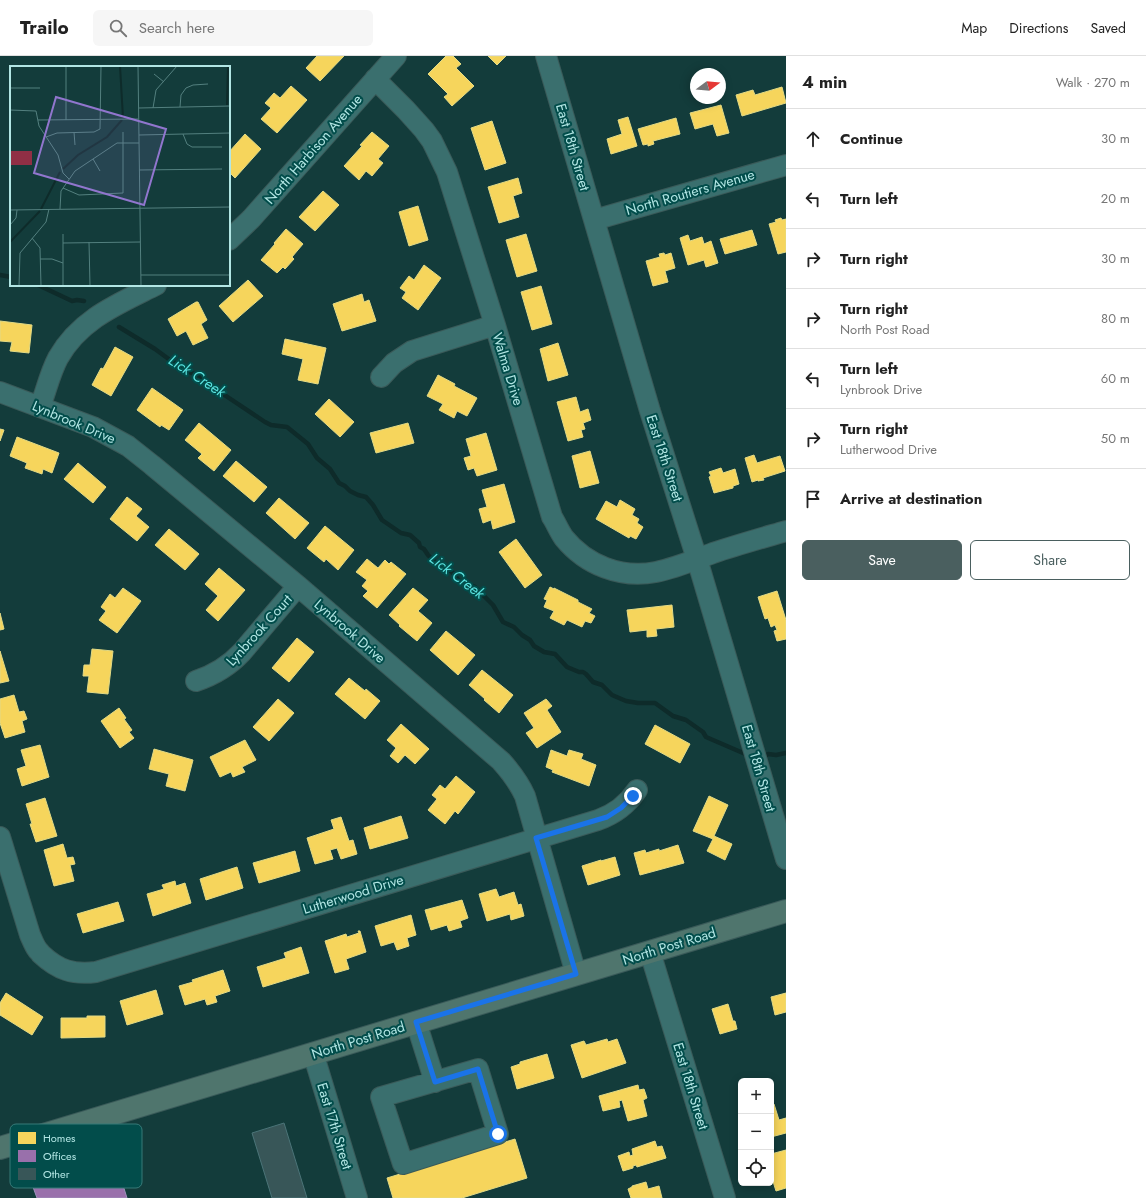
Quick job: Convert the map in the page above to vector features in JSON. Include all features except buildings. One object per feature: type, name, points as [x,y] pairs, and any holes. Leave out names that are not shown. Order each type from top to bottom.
[{"type":"main road","name":"North Post Road","points":[[80,1124],[786,911]]},
{"type":"main road","name":"North Post Road","points":[[0,1148],[10,1145]]},
{"type":"street","name":"North Harbison Avenue","points":[[230,239],[251,219],[396,56]]},
{"type":"street","name":"East 18th Street","points":[[546,56],[650,411],[697,559],[786,859]]},
{"type":"street","name":"Walma Drive","points":[[375,79],[416,120],[432,141],[452,185],[552,517],[565,539],[577,552],[590,561],[606,568],[626,573],[642,574],[671,568],[786,531]]},
{"type":"street","name":"North Routiers Avenue","points":[[594,220],[786,165]]},
{"type":"street","points":[[40,407],[58,358],[78,331],[100,314],[154,286]]},
{"type":"street","points":[[381,377],[394,363],[412,351],[495,325]]},
{"type":"street","name":"Lynbrook Drive","points":[[0,392],[93,427],[128,446],[152,464],[298,586],[501,761],[511,772],[522,790],[576,974]]},
{"type":"street","name":"Lynbrook Court","points":[[196,681],[217,672],[236,658],[298,586]]},
{"type":"street","name":"Lutherwood Drive","points":[[0,837],[30,935],[37,950],[59,968],[70,972],[96,972],[607,817],[627,803],[637,790]]},
{"type":"street","name":"East 18th Street","points":[[650,952],[726,1198]]},
{"type":"street","points":[[416,1022],[435,1082]]},
{"type":"street","name":"East 17th Street","points":[[313,1054],[357,1198]]},
{"type":"street","points":[[478,1069],[498,1134],[403,1164],[382,1097],[435,1082],[478,1069]]},
{"type":"waterway","name":"Lick Creek","points":[[0,275],[10,277]]},
{"type":"waterway","name":"Lick Creek","points":[[40,286],[72,301],[84,301]]},
{"type":"waterway","name":"Lick Creek","points":[[119,327],[189,372],[200,376],[220,392],[265,422],[271,425],[287,427],[308,444],[317,458],[330,469],[339,483],[350,491],[366,497],[382,520],[401,533],[410,535],[437,564],[452,572],[459,581],[475,587],[493,605],[503,622],[514,627],[530,640],[534,646],[544,652],[555,654],[567,667],[583,672],[593,682],[602,685],[612,695],[626,701],[655,703],[673,716],[686,720],[703,732],[706,737],[750,756]]},
{"type":"waterway","name":"Lick Creek","points":[[765,756],[768,754],[776,755],[786,753]]},
{"type":"route","points":[[498,1134],[478,1069],[435,1082],[416,1022],[576,974],[536,838],[607,817],[621,808],[633,796]]}]
